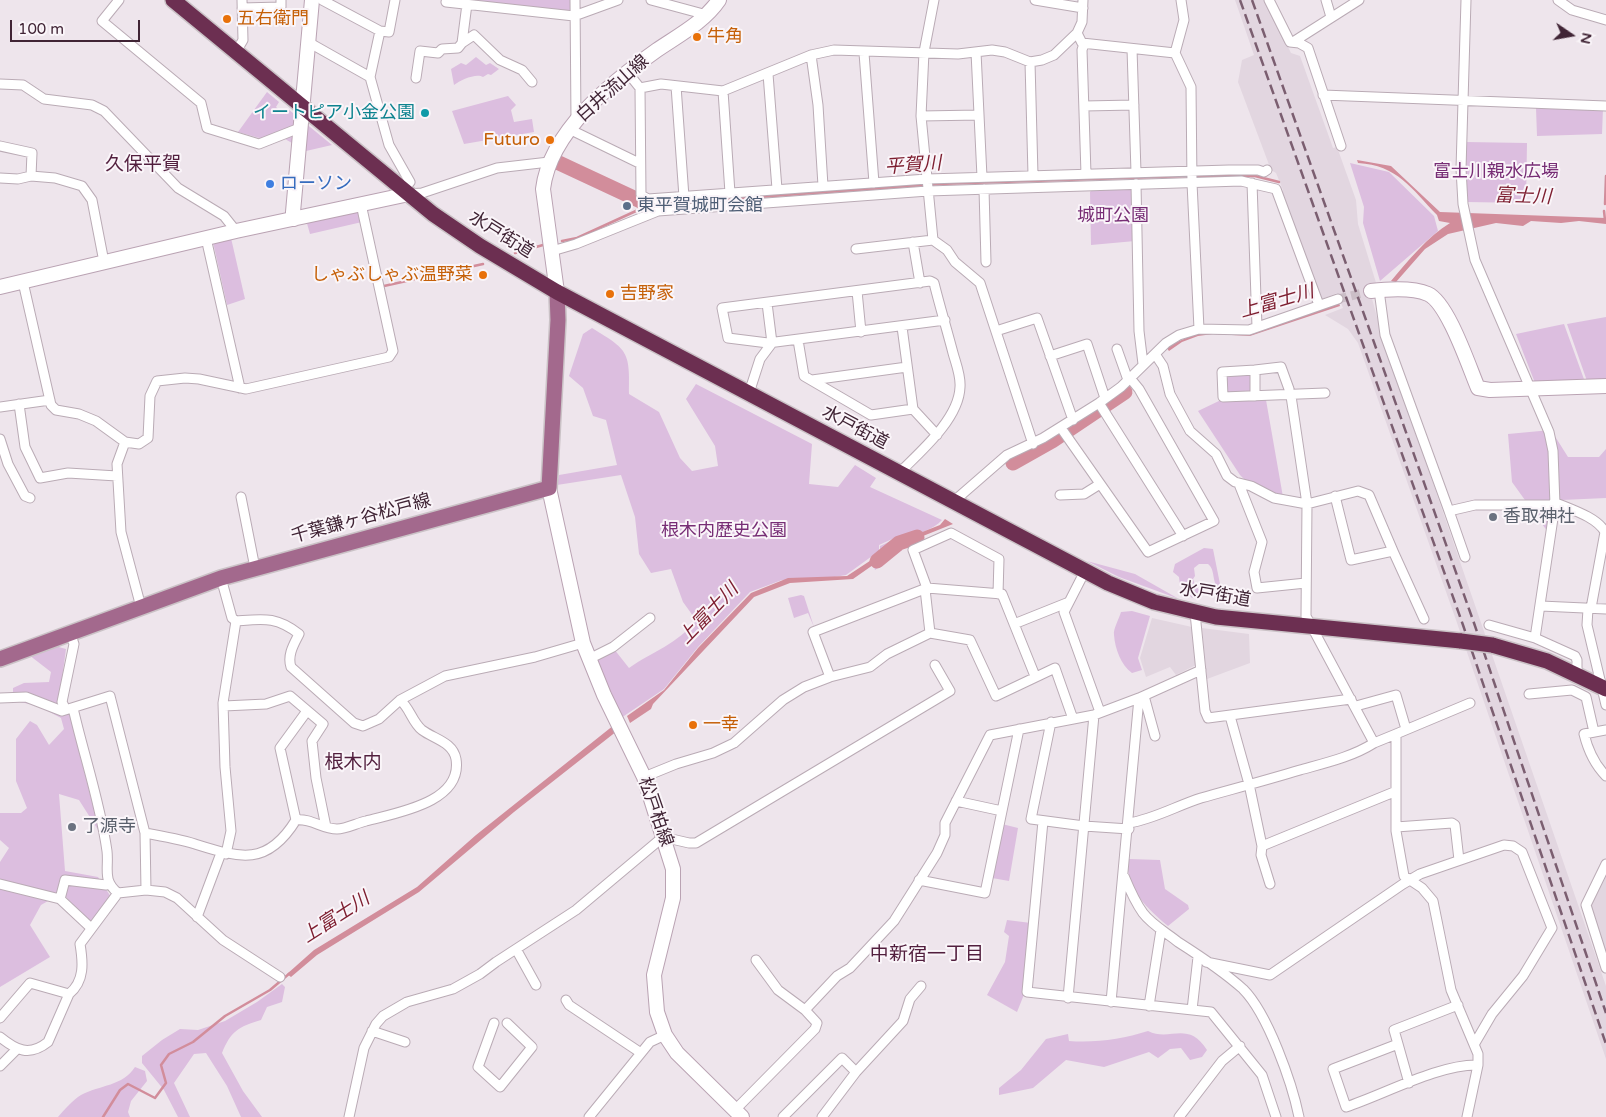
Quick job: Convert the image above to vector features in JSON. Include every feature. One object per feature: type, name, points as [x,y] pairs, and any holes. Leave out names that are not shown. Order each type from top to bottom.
[{"type":"highway","name":"水戸街道","points":[[173,0],[406,192],[480,246],[557,292],[1086,571],[1130,592],[1194,613],[1313,627],[1461,640],[1492,645],[1548,661],[1604,688]]},
{"type":"main road","points":[[294,219],[293,212],[312,0]]},
{"type":"main road","name":"白井流山線","points":[[557,292],[543,189],[549,162],[572,125],[628,73],[707,15],[719,0]]},
{"type":"main road","points":[[0,288],[406,192]]},
{"type":"main road","points":[[1375,291],[1398,289],[1426,293],[1435,298],[1445,310],[1478,388],[1606,386]]},
{"type":"main road","points":[[549,488],[558,320],[557,292]]},
{"type":"main road","name":"千葉鎌ヶ谷松戸線","points":[[0,659],[221,578],[549,488]]},
{"type":"main road","name":"松戸柏線","points":[[549,488],[583,643],[604,696],[644,777],[673,869],[674,884],[670,914],[654,975],[657,1012],[664,1035],[692,1070],[738,1114]]},
{"type":"street","points":[[105,0],[117,3],[102,21],[201,103],[207,128],[259,144]]},
{"type":"street","points":[[236,52],[243,40],[242,4],[281,7],[281,0]]},
{"type":"street","points":[[322,0],[380,30],[389,32],[395,0]]},
{"type":"street","points":[[446,0],[446,2],[574,16],[618,0]]},
{"type":"street","points":[[575,0],[572,125],[639,163]]},
{"type":"street","points":[[651,0],[707,15]]},
{"type":"street","points":[[933,240],[921,116],[924,52],[934,0]]},
{"type":"street","points":[[640,88],[661,84],[723,91],[811,56],[834,50],[864,53],[924,52],[958,54],[992,50],[1005,52],[1030,62],[1042,60],[1054,55],[1077,33],[1082,22],[1083,4],[1035,0]]},
{"type":"street","points":[[1181,0],[1184,20],[1175,54],[1190,87],[1192,183],[1200,329]]},
{"type":"street","points":[[1269,0],[1286,37],[1308,48],[1341,146]]},
{"type":"street","points":[[1326,0],[1331,17]]},
{"type":"street","points":[[1293,42],[1359,0]]},
{"type":"street","points":[[1466,0],[1461,186],[1463,204],[1475,260],[1549,432],[1553,451],[1554,504],[1535,638]]},
{"type":"street","points":[[1558,0],[1572,10],[1606,20]]},
{"type":"street","points":[[462,43],[467,4]]},
{"type":"street","points":[[380,30],[370,77],[389,145],[410,182],[406,192],[422,193],[497,168],[549,162]]},
{"type":"street","points":[[1077,33],[1084,44]]},
{"type":"street","points":[[416,78],[420,51],[438,53],[442,49],[458,48],[474,35],[500,60],[522,70],[532,82]]},
{"type":"street","points":[[308,42],[370,77]]},
{"type":"street","points":[[1084,44],[1175,54]]},
{"type":"street","points":[[1084,44],[1082,50],[1086,174]]},
{"type":"street","points":[[1132,49],[1136,172]]},
{"type":"street","points":[[976,52],[982,177]]},
{"type":"street","points":[[864,53],[874,183]]},
{"type":"street","points":[[811,56],[818,105],[823,186]]},
{"type":"street","points":[[1030,62],[1033,175]]},
{"type":"street","points":[[628,73],[640,88],[639,163],[642,195],[648,199],[927,179],[1136,172],[1258,170],[1264,172],[1267,170]]},
{"type":"street","points":[[768,74],[777,189]]},
{"type":"street","points":[[0,84],[24,85],[44,99],[92,105],[104,111],[121,131],[178,188],[224,216],[236,231]]},
{"type":"street","points":[[676,86],[684,196]]},
{"type":"street","points":[[723,91],[730,193]]},
{"type":"street","points":[[1323,95],[1606,106]]},
{"type":"street","points":[[1084,106],[1134,105]]},
{"type":"street","points":[[921,116],[979,115]]},
{"type":"street","points":[[250,148],[302,127]]},
{"type":"street","points":[[0,146],[32,154],[31,176]]},
{"type":"street","points":[[0,178],[18,179],[31,176],[71,182],[82,186],[90,193],[104,262]]},
{"type":"street","points":[[552,251],[576,244],[658,211],[928,191],[1220,181],[1252,183],[1276,189],[1317,310]]},
{"type":"street","points":[[1252,183],[1257,327]]},
{"type":"street","points":[[1136,184],[1139,331],[1143,364]]},
{"type":"street","points":[[984,189],[986,262]]},
{"type":"street","points":[[23,282],[51,405],[56,410],[79,414],[96,422],[125,442],[139,444],[148,438],[151,426],[150,396],[157,381],[186,378],[246,389],[389,357],[393,352],[361,204]]},
{"type":"street","points":[[206,238],[240,388]]},
{"type":"street","points":[[856,249],[933,240],[947,250],[955,262],[980,283],[1033,444]]},
{"type":"street","points":[[913,242],[920,283]]},
{"type":"street","points":[[899,473],[937,435],[956,402],[960,387],[945,320],[934,283],[920,283],[722,308],[728,338],[772,343],[945,320]]},
{"type":"street","points":[[857,291],[861,332]]},
{"type":"street","points":[[1375,291],[1386,335],[1465,557]]},
{"type":"street","points":[[953,502],[1007,455],[1033,444],[1102,401],[1129,379],[1143,364],[1158,358],[1179,335],[1200,329],[1240,330],[1257,327],[1298,317],[1338,299]]},
{"type":"street","points":[[749,393],[760,359],[772,343],[767,303]]},
{"type":"street","points":[[996,331],[1037,318],[1073,420]]},
{"type":"street","points":[[902,326],[913,409],[937,435]]},
{"type":"street","points":[[798,340],[804,376],[871,415],[913,409]]},
{"type":"street","points":[[1050,356],[1087,344],[1106,414],[1183,536]]},
{"type":"street","points":[[1061,428],[1148,552],[1214,521],[1139,388],[1129,379],[1117,348]]},
{"type":"street","points":[[1158,358],[1170,394],[1190,431],[1216,454],[1228,476],[1239,484],[1251,486],[1274,498],[1307,504],[1358,491],[1369,495],[1424,619]]},
{"type":"street","points":[[812,380],[907,367]]},
{"type":"street","points":[[1325,393],[1290,392],[1223,397],[1222,372],[1281,367],[1290,392],[1307,504],[1306,613],[1374,742]]},
{"type":"street","points":[[1255,370],[1255,396]]},
{"type":"street","points":[[0,407],[50,400]]},
{"type":"street","points":[[19,404],[25,447],[40,478],[68,473],[117,476]]},
{"type":"street","points":[[0,439],[8,464],[25,496],[30,498]]},
{"type":"street","points":[[125,442],[118,457],[117,476],[122,542],[141,607]]},
{"type":"street","points":[[1060,495],[1084,494],[1100,484]]},
{"type":"street","points":[[1239,484],[1262,542],[1254,572],[1257,588],[1306,583]]},
{"type":"street","points":[[1335,496],[1350,560],[1394,551]]},
{"type":"street","points":[[240,497],[255,568]]},
{"type":"street","points":[[1449,511],[1476,505],[1554,504],[1584,515],[1603,527],[1605,532],[1587,624],[1604,688],[1606,705]]},
{"type":"street","points":[[930,633],[926,588],[913,550],[951,533],[999,559],[998,594]]},
{"type":"street","points":[[1068,998],[1097,713],[1064,612],[1086,571]]},
{"type":"street","points":[[221,578],[232,618],[236,621],[270,618],[299,634],[289,659],[291,667],[354,722],[363,726],[371,724],[400,700],[445,676],[535,657],[583,643]]},
{"type":"street","points":[[830,677],[813,632],[926,588],[1002,594],[1035,676]]},
{"type":"street","points":[[1014,624],[1069,602]]},
{"type":"street","points":[[1541,606],[1606,609]]},
{"type":"street","points":[[1194,613],[1205,711],[1208,718],[1354,702],[1396,695],[1406,729]]},
{"type":"street","points":[[589,658],[613,646],[650,618]]},
{"type":"street","points":[[197,917],[231,831],[225,767],[224,706],[226,675],[236,621]]},
{"type":"street","points":[[1489,625],[1535,638],[1575,656],[1577,660],[1577,674]]},
{"type":"street","points":[[70,633],[74,644],[62,702],[69,708],[100,810],[109,884],[118,894]]},
{"type":"street","points":[[644,777],[676,764],[713,753],[734,743],[783,700],[804,687],[830,677],[870,667],[888,654],[930,633],[970,640],[996,696],[1055,668],[1073,719]]},
{"type":"street","points":[[349,1117],[364,1048],[372,1031],[383,1016],[407,1002],[462,985],[576,910],[663,837],[696,843],[950,691],[935,665]]},
{"type":"street","points":[[805,1010],[837,976],[850,968],[894,921],[937,853],[945,835],[945,823],[990,735],[1097,713],[1142,697],[1201,670]]},
{"type":"street","points":[[1529,694],[1572,690],[1586,697],[1594,732]]},
{"type":"street","points":[[0,698],[26,697],[62,711],[80,703],[110,696],[145,833],[146,890]]},
{"type":"street","points":[[224,706],[266,704],[290,696],[322,724],[312,741],[316,778],[326,827]]},
{"type":"street","points":[[1142,697],[1155,736]]},
{"type":"street","points":[[1111,1002],[1142,697]]},
{"type":"street","points":[[296,820],[306,819],[326,827],[341,828],[414,809],[438,795],[452,779],[456,761],[450,748],[422,730],[400,700]]},
{"type":"street","points":[[1051,722],[1031,819],[1084,826],[1129,826],[1149,820],[1161,812],[1197,799],[1336,760],[1364,749],[1374,742],[1470,703]]},
{"type":"street","points":[[145,833],[223,854],[251,855],[276,845],[288,834],[296,820],[280,748],[308,711]]},
{"type":"street","points":[[1230,716],[1249,784],[1262,846],[1261,855],[1270,884]]},
{"type":"street","points":[[919,880],[985,893],[1019,729]]},
{"type":"street","points":[[1606,730],[1584,734],[1588,750],[1598,768],[1606,776]]},
{"type":"street","points":[[1396,734],[1394,792],[1396,827],[1404,876],[1422,888],[1433,901],[1451,990],[1475,1043],[1478,1065],[1467,1117]]},
{"type":"street","points":[[1598,768],[1606,760]]},
{"type":"street","points":[[1262,846],[1394,792]]},
{"type":"street","points":[[956,801],[1002,811]]},
{"type":"street","points":[[1044,821],[1027,992],[1068,998],[1211,1012],[1262,1074],[1276,1117]]},
{"type":"street","points":[[1396,827],[1452,823],[1455,825],[1459,860]]},
{"type":"street","points":[[1202,960],[1270,975],[1343,922],[1420,874],[1504,845],[1513,846],[1522,852],[1552,928],[1523,976],[1492,1014],[1475,1043]]},
{"type":"street","points":[[1606,864],[1586,905],[1606,968]]},
{"type":"street","points":[[1123,873],[1144,914],[1161,930],[1244,990],[1254,1003],[1276,1044],[1279,1057],[1290,1082],[1298,1117]]},
{"type":"street","points":[[60,899],[66,880],[109,884]]},
{"type":"street","points":[[0,884],[60,899],[91,928]]},
{"type":"street","points":[[0,1037],[16,1050],[27,1050],[48,1042],[69,994],[80,980],[82,966],[80,944],[118,894],[146,890],[165,892],[176,898],[223,940],[280,977]]},
{"type":"street","points":[[1149,1006],[1161,930]]},
{"type":"street","points":[[516,949],[536,985]]},
{"type":"street","points":[[738,1114],[817,1023],[805,1010],[778,990],[756,960]]},
{"type":"street","points":[[1192,1010],[1202,960]]},
{"type":"street","points":[[0,1018],[30,984],[69,994]]},
{"type":"street","points":[[822,1117],[856,1072],[903,1021],[910,999],[921,986]]},
{"type":"street","points":[[566,1000],[569,1005],[641,1053]]},
{"type":"street","points":[[1410,1083],[1394,1030],[1458,1005]]},
{"type":"street","points":[[494,1023],[478,1067],[500,1087],[532,1046],[507,1023]]},
{"type":"street","points":[[372,1031],[405,1042]]},
{"type":"street","points":[[589,1117],[650,1042],[664,1035]]},
{"type":"street","points":[[1398,1044],[1333,1069],[1346,1106],[1443,1071],[1468,1064],[1478,1065]]},
{"type":"street","points":[[1179,1117],[1222,1061],[1240,1046]]},
{"type":"street","points":[[0,1066],[16,1050]]},
{"type":"street","points":[[783,1117],[842,1058],[856,1072]]},
{"type":"shaded area","points":[[1235,0],[1265,0],[1291,53],[1300,56],[1333,148],[1337,147],[1356,200],[1358,224],[1377,286],[1371,295],[1381,332],[1606,986],[1606,1059],[1456,620],[1358,343],[1348,329],[1325,315],[1343,308],[1337,293],[1322,299],[1280,195],[1283,190],[1276,173],[1271,170],[1238,82],[1242,60],[1254,55]]},
{"type":"shaded area","points":[[1357,160],[1391,166],[1440,212],[1606,218],[1606,224],[1579,221],[1561,223],[1531,221],[1523,226],[1496,223],[1448,234],[1425,249],[1396,282],[1391,281],[1426,242],[1450,223],[1439,221],[1437,215],[1420,196],[1394,173],[1383,168],[1358,163]]},
{"type":"shaded area","points":[[1339,303],[1340,306],[1250,336],[1213,334],[1198,336],[1182,342],[1169,351],[1166,347],[1197,333],[1235,332]]},
{"type":"shaded area","points":[[1060,433],[1063,439],[1016,465],[1013,458]]},
{"type":"shaded area","points":[[945,519],[953,524],[903,544],[900,548],[897,542],[940,525]]},
{"type":"shaded area","points":[[891,547],[893,551],[853,579],[790,583],[754,597],[653,704],[651,709],[630,723],[627,716],[664,690],[698,648],[751,593],[788,578],[847,576]]},
{"type":"shaded area","points":[[1152,618],[1192,627],[1196,665],[1176,675],[1170,667],[1146,677],[1140,658]]},
{"type":"shaded area","points":[[1202,628],[1249,634],[1250,663],[1207,679]]},
{"type":"shaded area","points":[[614,725],[617,731],[514,812],[419,892],[317,955],[291,977],[287,974],[314,950],[417,887],[476,835]]},
{"type":"shaded area","points":[[1606,869],[1606,956],[1588,904]]},
{"type":"green space","points":[[450,0],[572,0],[571,9],[566,12]]},
{"type":"green space","points":[[476,57],[486,65],[490,63],[499,69],[491,75],[488,74],[483,77],[473,76],[454,85],[451,69],[461,63],[466,65]]},
{"type":"green space","points":[[267,92],[279,102],[276,107],[284,114],[288,109],[332,145],[306,151],[278,135],[263,139],[238,132]]},
{"type":"green space","points":[[508,96],[516,105],[511,110],[514,122],[532,119],[534,132],[464,144],[452,111]]},
{"type":"green space","points":[[1536,108],[1603,108],[1602,134],[1537,136]]},
{"type":"green space","name":"富士川親水広場","points":[[1466,142],[1527,143],[1526,203],[1467,202],[1465,187]]},
{"type":"green space","points":[[1350,163],[1389,172],[1434,216],[1438,231],[1380,281],[1363,223],[1364,207]]},
{"type":"green space","name":"城町公園","points":[[1131,187],[1134,190],[1135,241],[1091,245],[1090,192],[1093,188]]},
{"type":"green space","points":[[355,209],[360,214],[362,222],[310,234],[306,220]]},
{"type":"green space","points":[[231,238],[245,299],[227,305],[213,242]]},
{"type":"green space","points":[[1606,317],[1606,380],[1587,381],[1567,324]]},
{"type":"green space","points":[[1564,324],[1585,382],[1535,383],[1516,334]]},
{"type":"green space","name":"根木内歴史公園","points":[[592,328],[620,347],[627,360],[629,369],[629,394],[659,412],[680,458],[692,471],[718,466],[715,446],[686,399],[696,384],[812,444],[809,484],[838,487],[855,465],[876,478],[870,487],[942,520],[925,531],[905,538],[899,536],[879,545],[879,551],[846,575],[817,580],[782,580],[750,592],[698,647],[664,689],[621,718],[596,659],[614,649],[629,668],[673,641],[696,620],[683,602],[671,569],[651,573],[639,554],[635,517],[621,475],[557,485],[559,475],[617,465],[606,420],[593,416],[583,388],[569,376],[583,334]]},
{"type":"green space","points":[[1225,375],[1252,375],[1252,391],[1227,393]]},
{"type":"green space","points":[[1221,400],[1266,400],[1283,497],[1246,481],[1240,475],[1198,411]]},
{"type":"green space","points":[[1551,430],[1568,457],[1599,457],[1606,449],[1606,498],[1562,500],[1550,535],[1512,482],[1508,434]]},
{"type":"green space","points":[[899,537],[902,550],[875,570],[871,558],[880,552],[880,546]]},
{"type":"green space","points":[[1204,548],[1213,549],[1221,589],[1215,584],[1212,570],[1208,564],[1199,564],[1194,568],[1195,576],[1193,579],[1200,591],[1192,598],[1180,585],[1179,577],[1173,572],[1175,564]]},
{"type":"green space","points":[[1087,561],[1135,574],[1179,599],[1119,577]]},
{"type":"green space","points":[[804,596],[814,627],[808,613],[794,618],[788,598]]},
{"type":"green space","points":[[1132,611],[1150,616],[1138,658],[1142,670],[1132,673],[1119,656],[1114,633],[1121,612]]},
{"type":"green space","points":[[55,646],[66,649],[59,701],[70,716],[100,833],[79,800],[59,794],[65,871],[98,877],[111,897],[90,922],[62,893],[41,905],[30,925],[50,957],[0,987],[0,862],[9,848],[0,840],[0,813],[21,813],[27,808],[16,781],[16,739],[30,721],[37,725],[49,745],[64,729],[61,718],[36,705],[13,701],[13,688],[24,683],[49,682],[51,672],[29,655]]},
{"type":"green space","points":[[1002,824],[1018,828],[1009,881],[992,878]]},
{"type":"green space","points":[[1129,859],[1160,860],[1165,889],[1188,905],[1189,909],[1168,926],[1139,897],[1130,879]]},
{"type":"green space","points":[[1007,920],[1031,923],[1025,992],[1017,1012],[987,995],[1005,962],[1009,936],[1004,932]]},
{"type":"green space","points":[[282,984],[285,987],[282,1002],[267,1007],[261,1020],[236,1031],[222,1053],[243,1091],[262,1117],[241,1117],[227,1086],[206,1053],[194,1054],[174,1083],[190,1117],[178,1117],[164,1090],[142,1063],[142,1056],[180,1029],[198,1030],[225,1021]]},
{"type":"green space","points":[[1148,1031],[1156,1034],[1179,1033],[1193,1036],[1207,1050],[1202,1057],[1190,1060],[1181,1048],[1170,1049],[1158,1058],[1149,1052],[1104,1067],[1066,1060],[1033,1088],[999,1095],[999,1088],[1021,1070],[1046,1039],[1068,1034],[1069,1041],[1099,1041]]},
{"type":"green space","points":[[135,1067],[145,1071],[147,1081],[131,1101],[128,1112],[130,1117],[58,1117],[81,1095],[118,1082]]},
{"type":"waterway","name":"平賀川","points":[[559,163],[649,205]]},
{"type":"waterway","name":"平賀川","points":[[562,241],[577,238],[649,205],[939,184],[1189,176]]},
{"type":"waterway","name":"平賀川","points":[[1194,176],[1255,176],[1279,182]]},
{"type":"waterway","points":[[1605,204],[1606,176]]},
{"type":"waterway","points":[[1604,211],[1605,220]]},
{"type":"waterway","points":[[515,253],[543,245]]},
{"type":"waterway","points":[[384,286],[483,264]]},
{"type":"waterway","name":"上富士川","points":[[1013,463],[1052,441],[1125,392]]},
{"type":"waterway","name":"上富士川","points":[[877,561],[899,543],[917,537]]},
{"type":"waterway","name":"上富士川","points":[[103,1117],[120,1090],[128,1084],[155,1098],[166,1083],[161,1065],[169,1054],[193,1042],[225,1016],[270,990],[290,973]]},
{"type":"tunnel","points":[[1338,299],[1371,291]]},
{"type":"railway","points":[[1240,0],[1463,625],[1606,1044]]},
{"type":"railway","points":[[1252,0],[1474,623],[1606,1013]]},
{"type":"place","name":"五右衛門","points":[[227,19]]},
{"type":"place","name":"牛角","points":[[697,37]]},
{"type":"place","name":"イートピア小金公園","points":[[425,113]]},
{"type":"place","name":"Futuro","points":[[550,140]]},
{"type":"place","name":"ローソン","points":[[270,184]]},
{"type":"place","name":"東平賀城町会館","points":[[627,206]]},
{"type":"place","name":"しゃぶしゃぶ温野菜","points":[[483,275]]},
{"type":"place","name":"吉野家","points":[[610,294]]},
{"type":"place","name":"香取神社","points":[[1493,517]]},
{"type":"place","name":"一幸","points":[[693,725]]},
{"type":"place","name":"了源寺","points":[[72,827]]},
{"type":"district","name":"久保平賀","points":[[143,165]]},
{"type":"district","name":"根木内","points":[[353,763]]},
{"type":"district","name":"中新宿一丁目","points":[[927,955]]},
{"type":"water label","name":"富士川","points":[[1523,197]]}]
